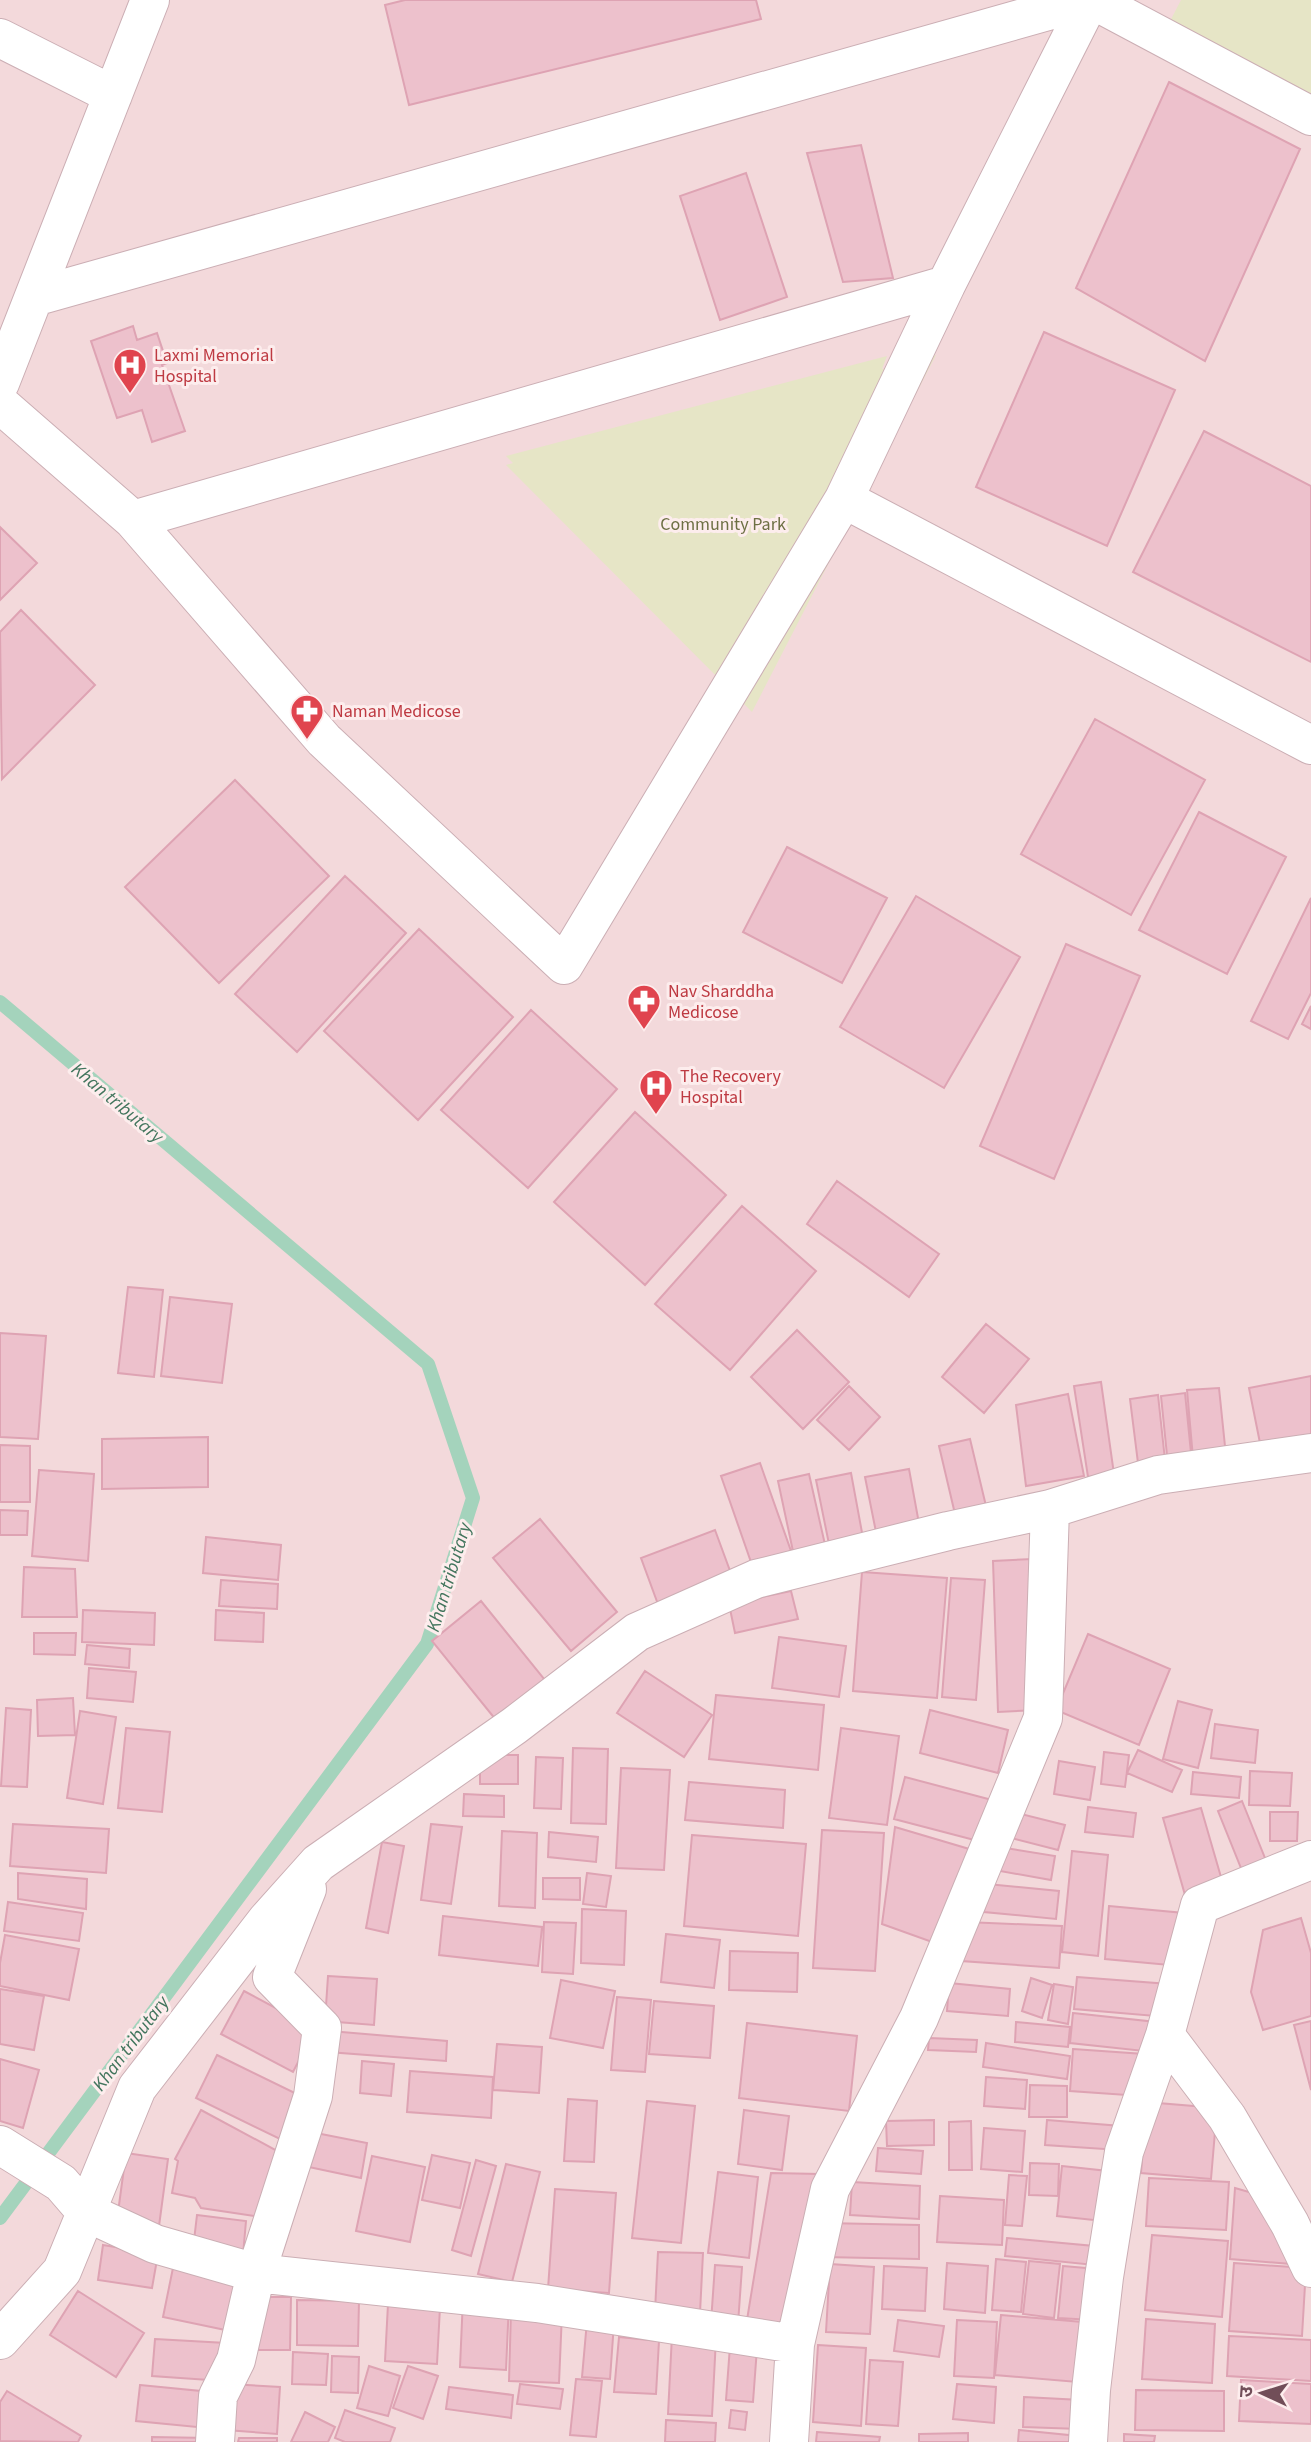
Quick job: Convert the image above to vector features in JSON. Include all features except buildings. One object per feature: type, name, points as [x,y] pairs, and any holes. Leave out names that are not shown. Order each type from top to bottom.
[{"type":"street","points":[[0,383],[150,0]]},
{"type":"street","points":[[34,297],[1090,0],[1311,116]]},
{"type":"street","points":[[0,404],[133,520],[324,740],[564,965],[845,499],[946,285],[1090,0]]},
{"type":"street","points":[[0,38],[113,95]]},
{"type":"street","points":[[133,520],[946,285]]},
{"type":"street","points":[[845,499],[1311,745]]},
{"type":"street","points":[[0,2340],[62,2271],[137,2088],[267,1920],[318,1863],[514,1726],[636,1632],[756,1579],[948,1531],[1050,1509],[1158,1475],[1311,1453]]},
{"type":"street","points":[[789,2442],[795,2344],[830,2189],[919,2018],[1043,1718],[1050,1509]]},
{"type":"street","points":[[1088,2442],[1091,2389],[1104,2277],[1124,2152],[1165,2035],[1200,1905],[1311,1860]]},
{"type":"street","points":[[215,2442],[218,2396],[236,2360],[256,2273],[313,2096],[322,2028],[272,1977],[318,1863]]},
{"type":"street","points":[[1165,2035],[1227,2117],[1290,2224],[1311,2268]]},
{"type":"street","points":[[0,2145],[61,2183],[86,2212],[155,2244],[256,2273],[537,2303],[795,2344]]},
{"type":"shaded area","points":[[0,0],[1311,0],[1311,2442],[0,2442]]},
{"type":"green space","points":[[1181,0],[1311,0],[1311,97],[1168,25]]},
{"type":"green space","name":"Community Park","points":[[936,355],[752,712],[506,465],[513,463],[506,456],[887,356],[882,369]]},
{"type":"waterway","name":"Khan tributary","points":[[0,1002],[428,1364],[473,1498],[427,1644],[0,2218]]},
{"type":"place","name":"Laxmi Memorial Hospital","points":[[130,395]]},
{"type":"place","name":"Naman Medicose","points":[[307,741]]},
{"type":"place","name":"Nav Sharddha Medicose","points":[[644,1031]]},
{"type":"place","name":"The Recovery Hospital","points":[[656,1116]]}]
